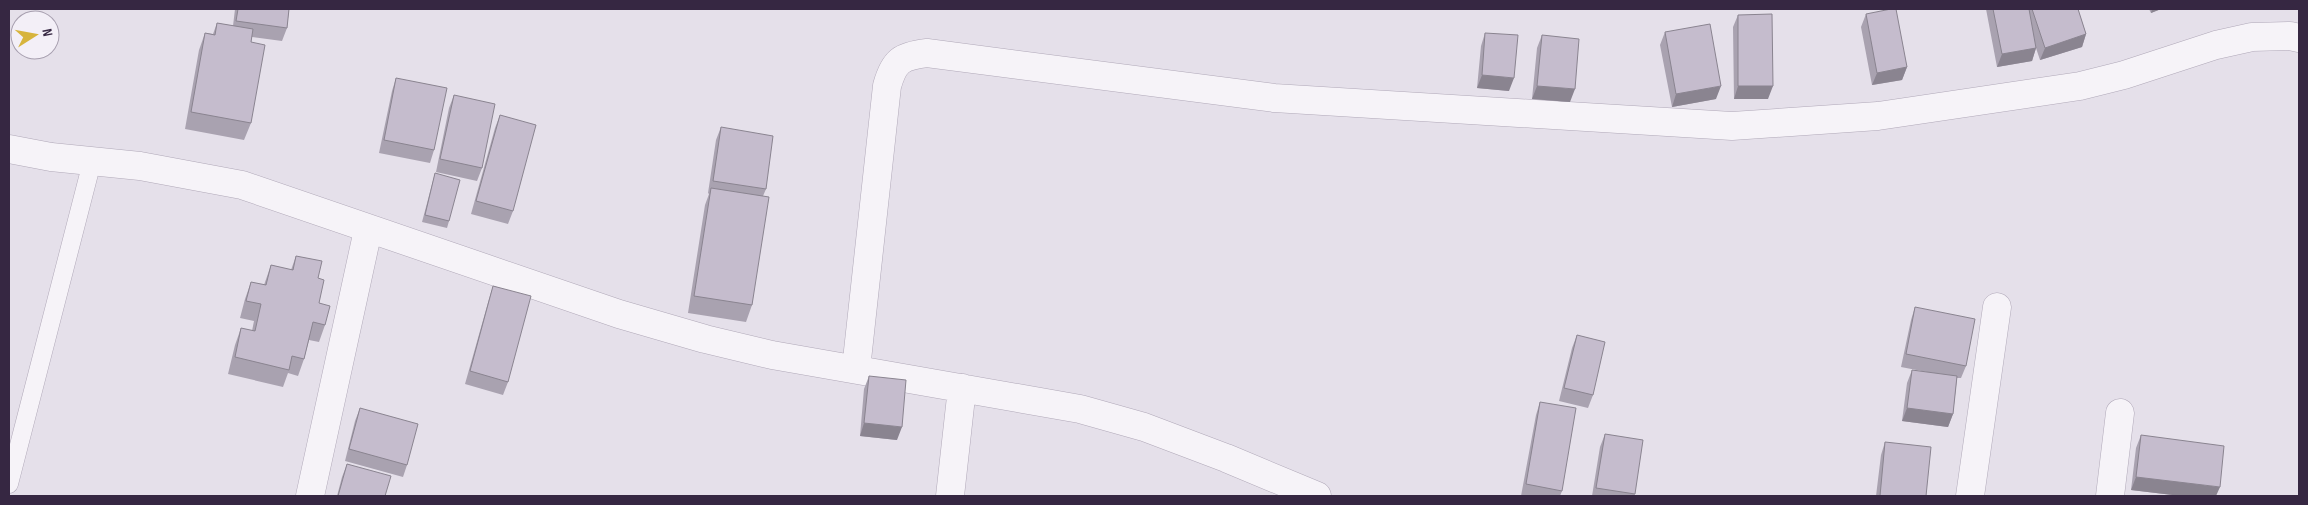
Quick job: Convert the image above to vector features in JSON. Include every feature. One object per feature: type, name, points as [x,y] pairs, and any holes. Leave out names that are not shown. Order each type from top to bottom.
[{"type":"street","points":[[856,369],[887,86],[892,69],[900,60],[913,55],[927,53],[1274,98],[1732,126],[1878,116],[2080,86],[2124,75],[2216,45],[2252,37],[2290,36],[2299,38]]},
{"type":"street","points":[[9,148],[92,162],[140,166],[218,179],[280,197],[368,230],[619,314],[705,339],[772,355],[1080,409],[1144,427],[1226,458],[1317,496]]},
{"type":"street","points":[[310,496],[368,230]]},
{"type":"street","points":[[1970,496],[1997,307]]},
{"type":"street","points":[[950,496],[962,388]]},
{"type":"street","points":[[2110,496],[2120,413]]},
{"type":"lane","points":[[9,484],[92,162]]},
{"type":"building","points":[[238,9],[289,9],[287,28],[236,21]]},
{"type":"building","points":[[1896,9],[1907,67],[1877,73],[1866,14]]},
{"type":"building","points":[[1993,9],[2029,9],[2036,48],[2002,54]]},
{"type":"building","points":[[2032,9],[2078,9],[2086,34],[2045,48]]},
{"type":"building","points":[[1772,14],[1773,86],[1738,86],[1738,15]]},
{"type":"building","points":[[217,23],[253,29],[251,42],[265,45],[251,123],[191,112],[205,33],[215,35]]},
{"type":"building","points":[[1710,24],[1721,86],[1676,94],[1665,32]]},
{"type":"building","points":[[1485,33],[1518,35],[1514,78],[1482,75]]},
{"type":"building","points":[[1542,35],[1579,39],[1575,89],[1537,86]]},
{"type":"building","points":[[396,78],[447,88],[434,150],[384,140]]},
{"type":"building","points":[[454,95],[495,104],[482,168],[440,159]]},
{"type":"building","points":[[500,115],[536,125],[513,211],[476,201]]},
{"type":"building","points":[[721,127],[773,136],[766,189],[713,181]]},
{"type":"building","points":[[435,173],[460,180],[449,221],[425,215]]},
{"type":"building","points":[[711,188],[769,197],[752,305],[694,296]]},
{"type":"building","points":[[296,256],[322,261],[318,278],[324,280],[319,303],[330,306],[325,325],[313,322],[304,359],[292,356],[289,370],[235,357],[241,328],[255,331],[261,304],[246,301],[251,282],[266,285],[271,265],[293,270]]},
{"type":"building","points":[[493,286],[531,296],[508,382],[470,371]]},
{"type":"building","points":[[1915,307],[1975,319],[1966,366],[1906,354]]},
{"type":"building","points":[[1577,335],[1605,342],[1593,395],[1564,388]]},
{"type":"building","points":[[1912,370],[1957,376],[1953,414],[1907,408]]},
{"type":"building","points":[[869,376],[906,380],[902,427],[864,423]]},
{"type":"building","points":[[1540,402],[1576,408],[1562,491],[1526,484]]},
{"type":"building","points":[[360,408],[418,424],[407,465],[349,449]]},
{"type":"building","points":[[1605,434],[1643,440],[1635,494],[1596,488]]},
{"type":"building","points":[[2141,435],[2224,446],[2220,487],[2136,477]]},
{"type":"building","points":[[1885,442],[1931,447],[1926,496],[1880,496]]},
{"type":"building","points":[[347,464],[391,476],[385,496],[338,496]]}]
